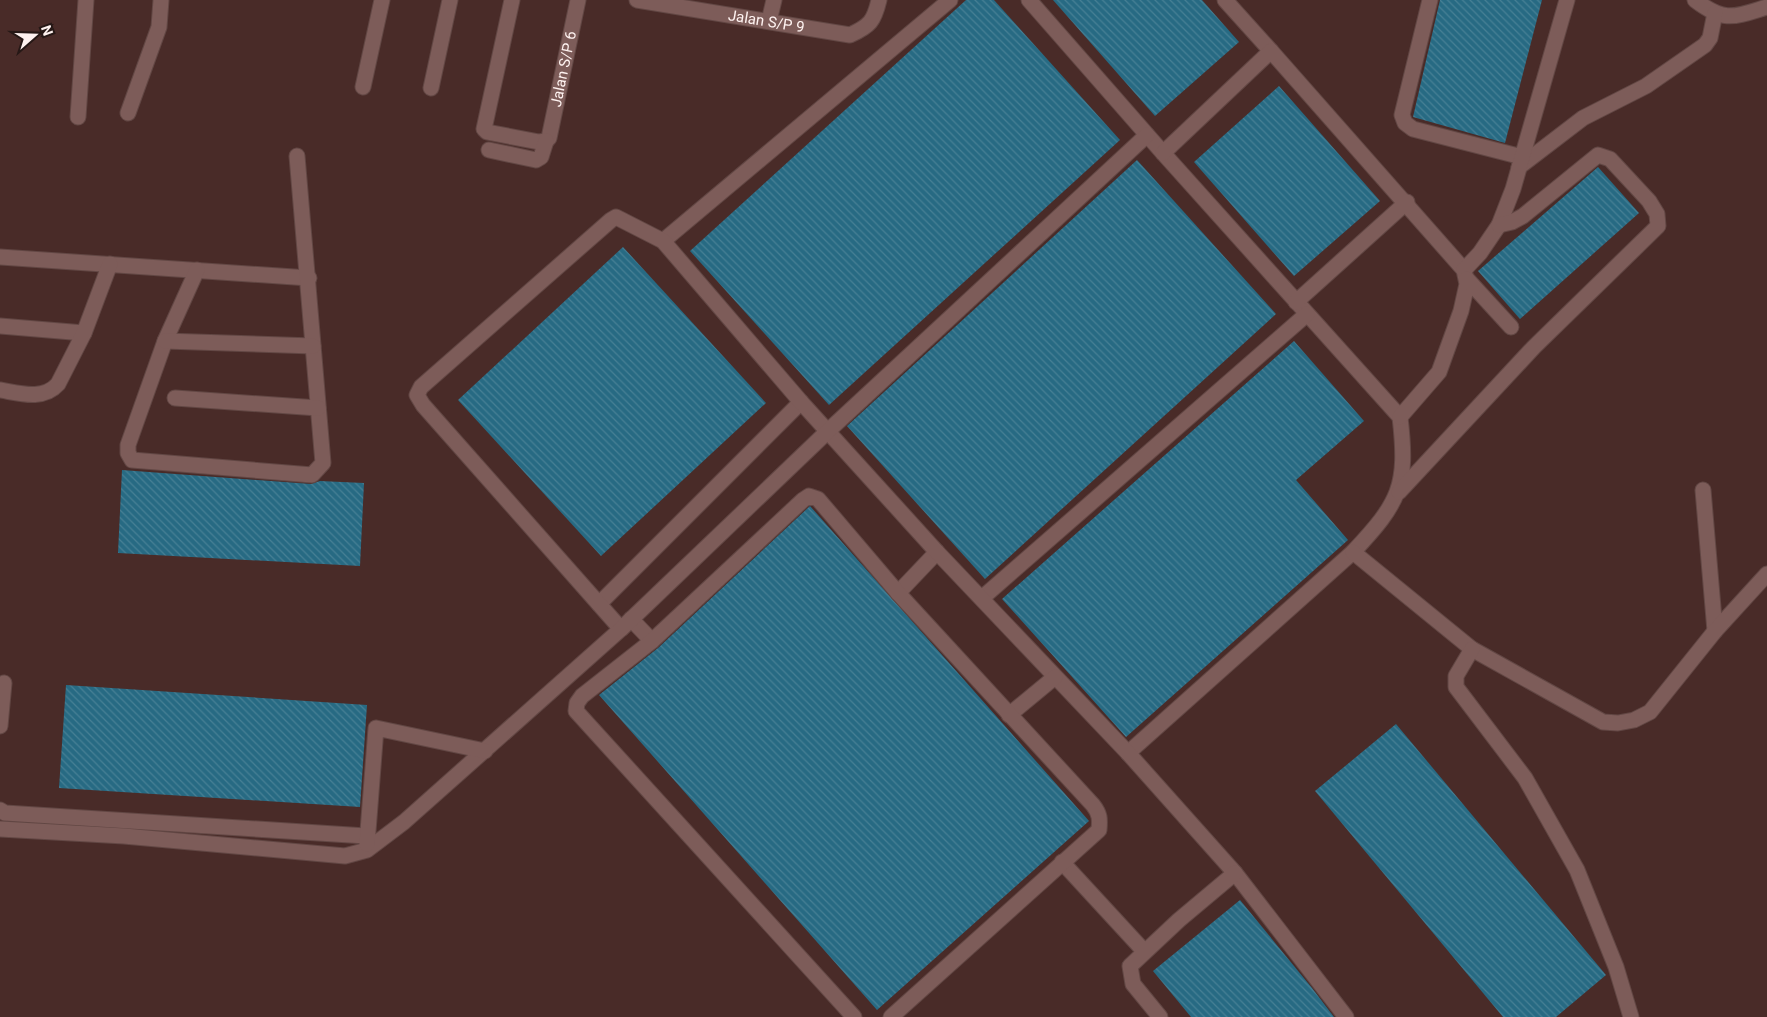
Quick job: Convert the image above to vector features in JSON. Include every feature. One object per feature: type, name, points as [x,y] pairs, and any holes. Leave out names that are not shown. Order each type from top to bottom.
[{"type":"street","points":[[78,117],[86,0]]},
{"type":"street","points":[[128,113],[159,27],[160,0]]},
{"type":"street","points":[[363,87],[382,0]]},
{"type":"street","points":[[431,88],[450,0]]},
{"type":"street","points":[[512,0],[484,128],[487,132],[539,142],[547,139]]},
{"type":"street","name":"Jalan S/P 6","points":[[547,139],[578,0]]},
{"type":"street","name":"Jalan S/P 9","points":[[637,0],[769,20],[850,35],[865,29],[875,18],[879,0]]},
{"type":"street","points":[[769,20],[774,0]]},
{"type":"street","points":[[664,241],[950,0]]},
{"type":"street","points":[[1029,0],[1163,154],[1400,417],[1404,450],[1399,492]]},
{"type":"street","points":[[1225,0],[1407,202],[1511,327]]},
{"type":"street","points":[[1430,0],[1402,115],[1405,123],[1413,129],[1520,162]]},
{"type":"street","points":[[1400,417],[1439,372],[1461,311],[1466,274],[1499,225],[1520,162],[1567,0]]},
{"type":"street","points":[[1695,0],[1715,13],[1734,18],[1767,7]]},
{"type":"street","points":[[1520,162],[1583,118],[1646,86],[1705,45],[1710,38],[1715,13]]},
{"type":"street","points":[[1163,154],[1271,51]]},
{"type":"street","points":[[0,829],[124,836],[345,856],[404,822],[626,624],[828,431],[1147,136]]},
{"type":"street","points":[[489,150],[536,160],[541,157],[547,139]]},
{"type":"street","points":[[1128,753],[1353,552],[1383,520],[1399,492],[1534,347],[1658,226],[1657,214],[1649,200],[1610,158],[1598,155],[1523,216],[1512,222],[1499,225]]},
{"type":"street","points":[[197,270],[165,341],[128,445],[128,453],[132,460],[312,475],[323,463],[298,156]]},
{"type":"street","points":[[1296,302],[1407,202]]},
{"type":"street","points":[[652,641],[599,604],[417,396],[421,387],[616,217],[664,241],[801,402],[937,552],[1128,753],[1235,873],[1346,1017]]},
{"type":"street","points":[[0,257],[309,278]]},
{"type":"street","points":[[0,390],[40,395],[53,390],[84,333],[110,264]]},
{"type":"street","points":[[982,598],[1307,314]]},
{"type":"street","points":[[0,326],[84,333]]},
{"type":"street","points":[[165,341],[313,346]]},
{"type":"street","points":[[175,398],[318,408]]},
{"type":"street","points":[[599,604],[801,402]]},
{"type":"street","points":[[1703,490],[1715,631]]},
{"type":"street","points":[[854,1017],[576,711],[577,703],[582,696],[652,641],[809,496],[818,499],[898,593],[1099,812],[1098,830],[891,1017]]},
{"type":"street","points":[[898,593],[937,552]]},
{"type":"street","points":[[1353,552],[1472,649],[1603,722],[1618,723],[1634,720],[1650,712],[1715,631],[1767,574]]},
{"type":"street","points":[[1472,649],[1456,676],[1456,687],[1525,778],[1577,870],[1616,967],[1631,1017]]},
{"type":"street","points":[[1009,715],[1055,677]]},
{"type":"street","points":[[0,726],[4,683]]},
{"type":"street","points":[[367,843],[376,728],[485,751]]},
{"type":"street","points":[[0,810],[5,813],[367,843]]},
{"type":"street","points":[[1062,862],[1144,951]]},
{"type":"street","points":[[1160,1017],[1133,984],[1130,966],[1144,951],[1235,873]]},
{"type":"building","points":[[966,0],[994,0],[1120,140],[829,405],[690,251]]},
{"type":"building","points":[[1053,0],[1202,0],[1239,42],[1155,116]]},
{"type":"building","points":[[1440,0],[1542,0],[1505,143],[1413,117]]},
{"type":"building","points":[[1279,86],[1380,201],[1294,276],[1194,162]]},
{"type":"building","points":[[1137,160],[1276,314],[985,579],[847,426]]},
{"type":"building","points":[[1598,167],[1639,213],[1520,319],[1478,271]]},
{"type":"building","points":[[623,247],[766,403],[601,556],[458,400]]},
{"type":"building","points":[[1294,341],[1364,421],[1296,480],[1348,540],[1126,737],[1002,599]]},
{"type":"building","points":[[122,470],[311,484],[320,481],[364,483],[360,566],[118,553]]},
{"type":"building","points":[[810,506],[1089,821],[877,1010],[599,695],[658,648]]},
{"type":"building","points":[[66,685],[367,705],[360,807],[59,788]]},
{"type":"building","points":[[1396,724],[1606,975],[1556,1017],[1503,1017],[1315,791]]},
{"type":"building","points":[[1240,900],[1334,1017],[1191,1017],[1153,971]]}]
